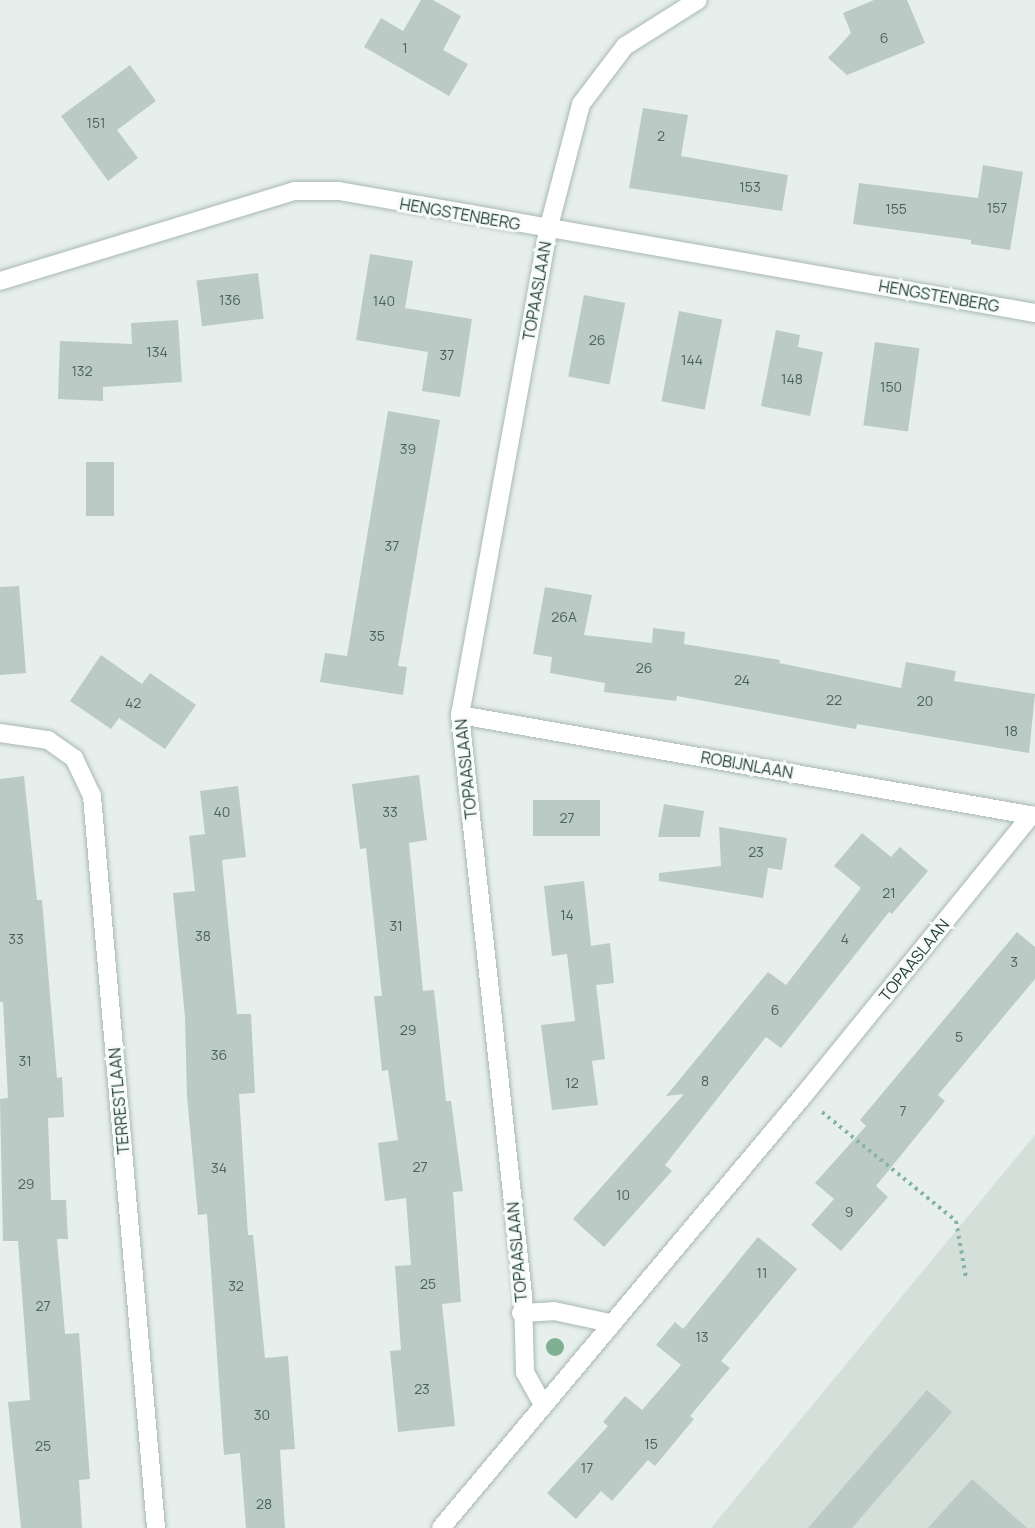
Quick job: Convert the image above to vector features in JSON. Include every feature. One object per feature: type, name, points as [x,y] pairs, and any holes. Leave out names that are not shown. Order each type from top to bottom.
[{"type":"street","name":"TOPAASLAAN","points":[[542,1403],[525,1372],[521,1313],[523,1295],[460,715],[548,230],[581,104],[625,46],[698,0]]},
{"type":"street","name":"HENGSTENBERG","points":[[0,281],[294,191],[339,191],[548,230],[1035,313]]},
{"type":"street","name":"ROBIJNLAAN","points":[[460,715],[1033,816]]},
{"type":"street","name":"TERRESTLAAN","points":[[0,733],[48,740],[74,758],[92,796],[156,1528]]},
{"type":"street","name":"TOPAASLAAN","points":[[441,1528],[542,1403],[803,1096],[1033,816]]},
{"type":"street","name":"TOPAASLAAN","points":[[521,1313],[554,1311],[610,1323]]},
{"type":"path","points":[[803,1096],[956,1221],[966,1278]]},
{"type":"shaded area","points":[[1035,1135],[1035,1528],[711,1528]]},
{"type":"building","points":[[421,0],[433,0],[461,16],[443,50],[468,64],[449,96],[364,47],[381,18],[403,31]]},
{"type":"building","points":[[874,0],[907,0],[925,43],[847,75],[828,58],[851,33],[843,13]]},
{"type":"building","points":[[130,65],[156,101],[117,130],[138,158],[108,181],[61,116]]},
{"type":"building","points":[[643,108],[688,115],[681,156],[788,175],[782,211],[629,188]]},
{"type":"building","points":[[983,165],[1023,172],[1010,250],[971,244],[971,240],[853,224],[859,183],[978,198]]},
{"type":"building","points":[[370,254],[413,261],[405,308],[472,319],[460,397],[422,391],[428,352],[356,340]]},
{"type":"building","points":[[258,273],[264,319],[202,326],[196,281]]},
{"type":"building","points":[[584,295],[625,303],[609,384],[568,376]]},
{"type":"building","points":[[679,311],[722,319],[705,410],[661,401]]},
{"type":"building","points":[[178,320],[182,382],[103,387],[103,401],[58,399],[60,341],[132,344],[131,323]]},
{"type":"building","points":[[776,330],[800,335],[798,347],[823,352],[810,416],[761,406]]},
{"type":"building","points":[[875,342],[920,348],[908,431],[863,425]]},
{"type":"building","points":[[388,411],[440,420],[398,666],[407,667],[403,695],[320,682],[325,653],[347,656]]},
{"type":"building","points":[[86,462],[114,462],[114,516],[86,516]]},
{"type":"building","points":[[19,586],[26,673],[0,675],[0,587]]},
{"type":"building","points":[[545,587],[592,595],[584,635],[652,643],[653,628],[685,632],[684,644],[780,660],[779,663],[901,688],[906,662],[956,671],[954,681],[1035,694],[1029,753],[857,724],[856,729],[677,696],[676,701],[604,692],[605,683],[550,673],[552,657],[533,654]]},
{"type":"building","points":[[101,655],[142,684],[150,673],[196,705],[165,749],[119,718],[111,729],[70,701]]},
{"type":"building","points":[[419,775],[427,840],[409,843],[423,991],[434,990],[446,1101],[451,1101],[463,1191],[453,1192],[461,1302],[442,1304],[455,1426],[398,1432],[390,1351],[401,1350],[395,1266],[411,1265],[406,1198],[385,1201],[378,1143],[398,1140],[388,1070],[382,1071],[374,996],[382,996],[366,848],[360,849],[352,784]]},
{"type":"building","points":[[24,776],[37,900],[42,900],[57,1078],[62,1077],[64,1117],[48,1118],[51,1200],[66,1200],[68,1239],[57,1239],[65,1334],[79,1333],[90,1479],[79,1480],[82,1528],[21,1528],[8,1402],[30,1400],[18,1241],[3,1241],[0,1099],[8,1098],[3,1002],[0,1002],[0,779]]},
{"type":"building","points":[[238,786],[246,857],[222,860],[237,1014],[251,1014],[255,1093],[239,1094],[248,1235],[253,1235],[265,1358],[288,1356],[295,1449],[280,1450],[285,1528],[246,1528],[240,1453],[224,1455],[207,1214],[198,1215],[187,1096],[185,1017],[173,893],[195,891],[189,836],[205,834],[200,791]]},
{"type":"building","points":[[533,800],[600,800],[600,836],[533,836]]},
{"type":"building","points":[[664,804],[704,811],[700,837],[658,837]]},
{"type":"building","points":[[719,827],[787,838],[782,870],[768,868],[763,898],[659,881],[659,873],[721,866]]},
{"type":"building","points":[[862,833],[891,857],[900,847],[928,871],[892,914],[889,912],[781,1048],[766,1037],[665,1165],[672,1171],[604,1247],[573,1219],[684,1094],[666,1096],[768,972],[786,985],[861,888],[834,866]]},
{"type":"building","points":[[584,881],[591,946],[610,943],[614,983],[596,985],[605,1059],[592,1061],[598,1105],[552,1110],[541,1025],[575,1021],[567,954],[552,956],[544,886]]},
{"type":"building","points":[[1017,932],[1035,947],[1035,979],[938,1095],[945,1101],[876,1186],[888,1197],[841,1251],[811,1225],[834,1199],[815,1183],[866,1126],[860,1120]]},
{"type":"building","points":[[758,1237],[797,1269],[721,1361],[730,1368],[690,1416],[694,1419],[655,1466],[648,1460],[612,1501],[601,1491],[576,1519],[547,1493],[608,1426],[603,1422],[625,1396],[642,1410],[681,1365],[656,1345],[675,1322],[683,1329]]},
{"type":"building","points":[[927,1390],[952,1412],[852,1528],[808,1528]]},
{"type":"building","points":[[972,1479],[1027,1528],[928,1528]]}]
